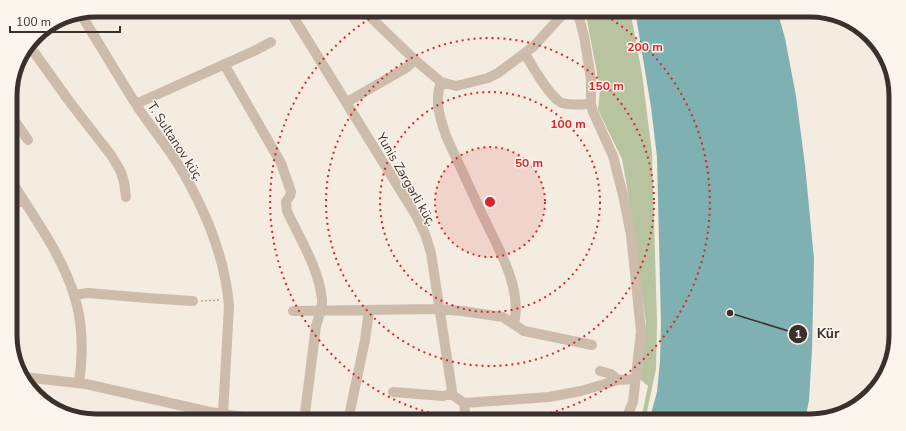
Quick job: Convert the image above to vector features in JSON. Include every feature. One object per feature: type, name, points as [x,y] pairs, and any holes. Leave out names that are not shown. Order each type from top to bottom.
[{"type":"street","name":"Yunis Zərgərli küç.","points":[[293,17],[417,217],[425,234],[431,253],[451,382],[450,394]]},
{"type":"street","points":[[370,17],[415,60],[441,82],[456,86],[488,78],[525,54],[562,17]]},
{"type":"street","points":[[579,17],[592,79],[591,104],[594,116],[613,156],[631,235],[640,325],[633,402],[628,414]]},
{"type":"street","name":"T. Sultanov küç.","points":[[83,19],[136,104],[177,163],[197,197],[221,261],[228,289],[229,300],[223,414]]},
{"type":"street","points":[[136,104],[270,42]]},
{"type":"street","points":[[32,49],[121,172],[126,196]]},
{"type":"street","points":[[525,54],[543,82],[560,103],[591,104]]},
{"type":"street","points":[[346,102],[406,68],[415,60]]},
{"type":"street","points":[[224,64],[286,174],[291,192],[286,202],[286,206],[317,278],[322,300],[316,325],[305,414]]},
{"type":"street","points":[[441,82],[438,92],[441,120],[446,136],[511,279],[516,307],[514,324]]},
{"type":"street","points":[[17,124],[28,140]]},
{"type":"street","points":[[17,190],[65,270],[74,295],[80,319],[81,339],[79,383]]},
{"type":"street","points":[[17,203],[23,200]]},
{"type":"street","points":[[74,295],[88,293],[193,301]]},
{"type":"street","points":[[293,311],[320,312],[439,309],[462,311],[503,317],[524,331],[592,344]]},
{"type":"street","points":[[349,414],[365,340],[369,311]]},
{"type":"street","points":[[600,371],[614,375],[618,380]]},
{"type":"street","points":[[30,378],[79,383],[223,414]]},
{"type":"street","points":[[393,392],[443,396],[450,394],[464,403],[548,397],[581,391],[618,380],[635,379]]},
{"type":"street","points":[[464,403],[465,414]]},
{"type":"path","points":[[193,301],[229,300]]},
{"type":"green space","points":[[586,17],[631,17],[642,74],[652,153],[657,322],[656,369],[646,414],[642,414],[648,386],[640,379],[646,323],[627,187],[622,159],[598,110],[600,89]]},
{"type":"water","points":[[636,17],[779,17],[785,38],[796,96],[805,165],[814,259],[812,350],[809,400],[806,414],[651,414],[657,392],[661,324],[657,157],[651,107]]},
{"type":"place","name":"Kür","points":[[730,313]]}]
